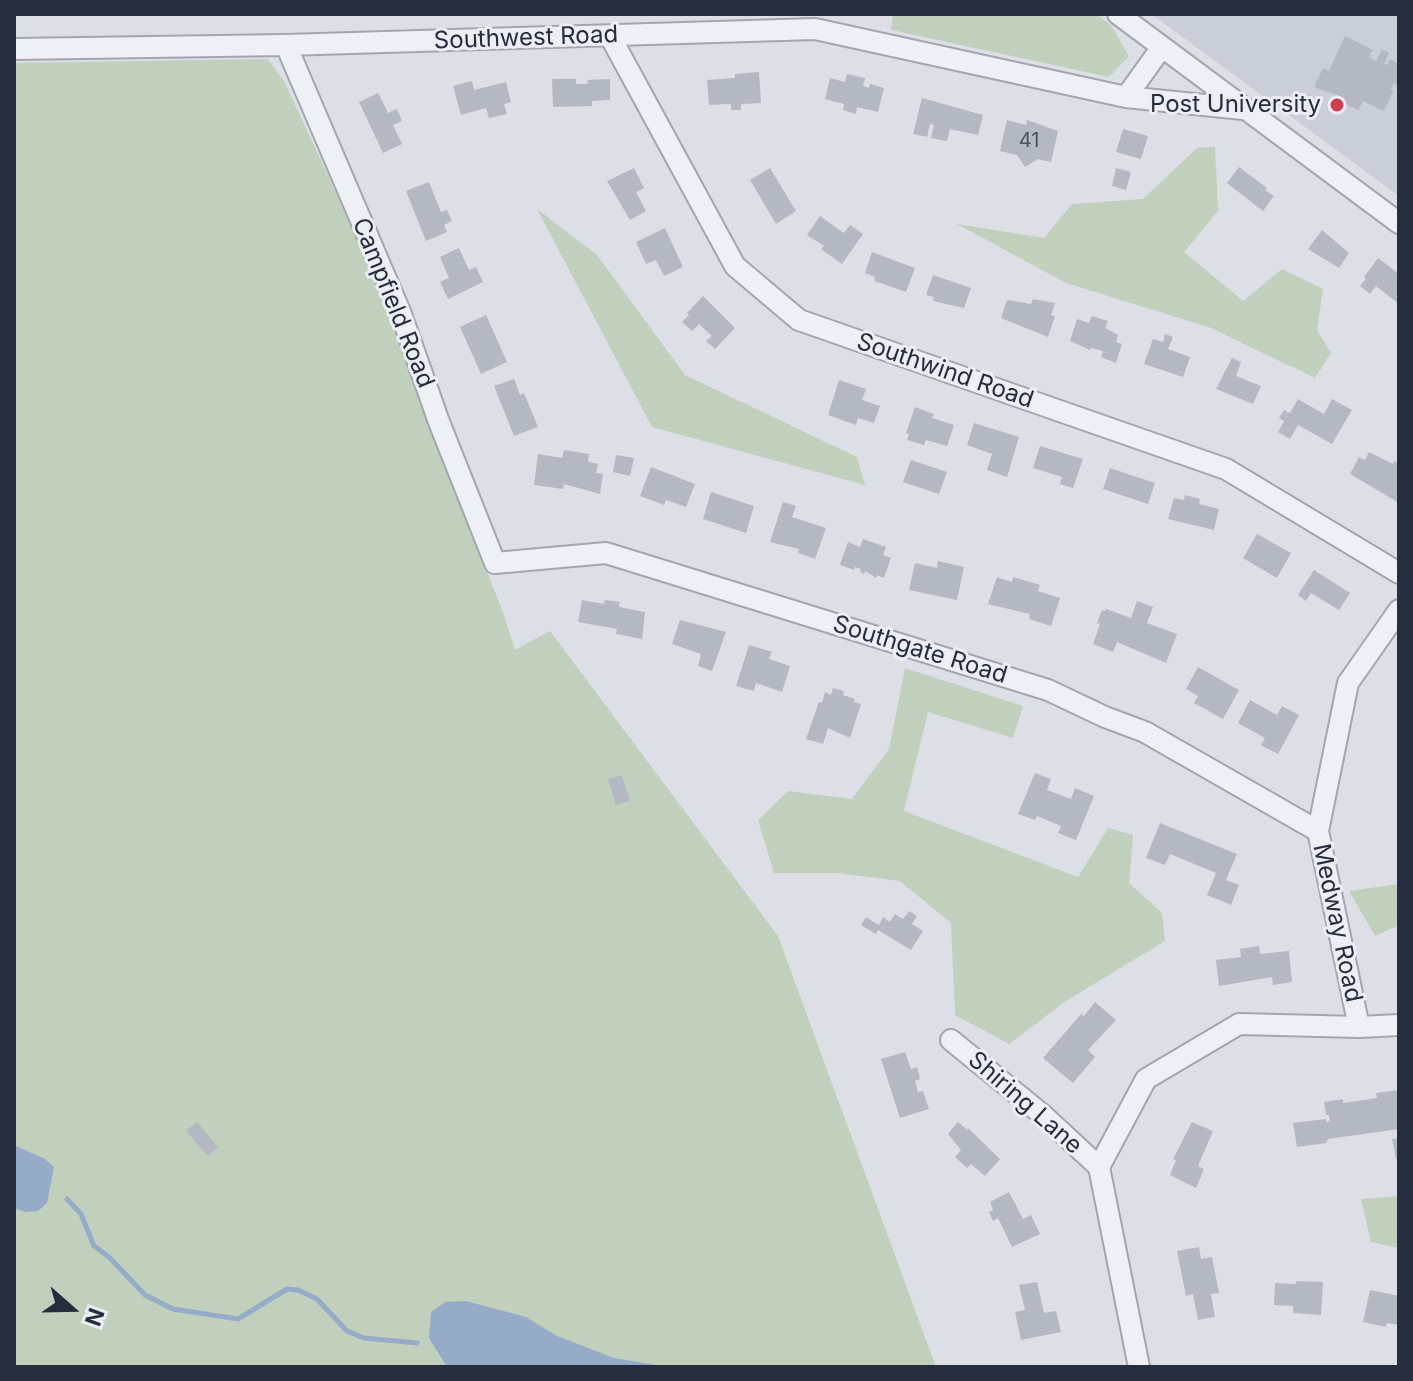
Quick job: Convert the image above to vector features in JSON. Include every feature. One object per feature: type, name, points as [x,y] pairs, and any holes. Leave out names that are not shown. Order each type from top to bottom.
[{"type":"street","points":[[1118,14],[1399,223]]},
{"type":"street","name":"Southwest Road","points":[[15,49],[286,45],[815,29],[1126,97],[1243,109]]},
{"type":"street","name":"Southwind Road","points":[[610,36],[735,266],[799,320],[1226,469],[1399,573]]},
{"type":"street","name":"Campfield Road","points":[[286,45],[401,314],[439,422],[495,563]]},
{"type":"street","points":[[1126,97],[1162,47]]},
{"type":"street","name":"Southgate Road","points":[[495,563],[606,553],[1048,690],[1145,732],[1318,831]]},
{"type":"street","name":"Medway Road","points":[[1099,1167],[1146,1079],[1239,1024],[1359,1027],[1318,831],[1348,683],[1399,610]]},
{"type":"street","points":[[1359,1027],[1399,1025]]},
{"type":"street","name":"Shiring Lane","points":[[951,1040],[1026,1099],[1099,1167]]},
{"type":"street","points":[[1099,1167],[1139,1367]]},
{"type":"shaded area","name":"Post University","points":[[1151,14],[1399,14],[1399,196]]},
{"type":"green space","points":[[893,14],[1096,14],[1111,25],[1129,56],[1109,77],[891,30]]},
{"type":"green space","points":[[268,59],[285,83],[361,247],[515,650],[550,631],[778,936],[936,1367],[14,1367],[14,63]]},
{"type":"green space","points":[[1215,147],[1218,211],[1184,252],[1243,301],[1282,269],[1323,289],[1317,330],[1331,353],[1315,378],[1211,328],[1066,283],[957,224],[1044,238],[1072,204],[1143,199],[1197,148]]},
{"type":"green space","points":[[537,209],[597,255],[685,375],[857,457],[865,485],[652,427]]},
{"type":"green space","points":[[905,668],[1023,706],[1013,738],[928,712],[904,811],[1078,877],[1108,828],[1133,835],[1129,883],[1162,913],[1165,941],[1066,1001],[1009,1044],[955,1015],[951,923],[900,881],[837,873],[774,873],[758,820],[788,791],[852,799],[889,749]]},
{"type":"green space","points":[[1399,884],[1399,925],[1375,936],[1349,891]]},
{"type":"green space","points":[[1399,1196],[1399,1248],[1371,1242],[1361,1199]]},
{"type":"water","points":[[14,1145],[45,1159],[54,1167],[47,1203],[38,1211],[25,1212],[14,1208]]},
{"type":"water","points":[[466,1301],[526,1317],[557,1336],[614,1358],[688,1367],[447,1367],[429,1338],[431,1312],[445,1302]]},
{"type":"building","points":[[1345,36],[1373,50],[1369,57],[1376,61],[1382,49],[1389,53],[1384,64],[1387,65],[1390,59],[1399,64],[1399,86],[1394,83],[1384,111],[1363,101],[1358,110],[1340,102],[1342,97],[1314,87],[1323,68],[1329,71]]},
{"type":"building","points":[[759,72],[761,103],[741,104],[741,110],[731,110],[731,104],[709,105],[707,80]]},
{"type":"building","points":[[847,74],[865,78],[863,86],[869,88],[870,84],[884,88],[878,112],[857,107],[856,114],[843,110],[844,104],[825,99],[830,78],[845,82]]},
{"type":"building","points":[[552,79],[576,79],[576,84],[588,84],[587,80],[610,79],[610,100],[592,101],[592,106],[553,107]]},
{"type":"building","points":[[472,81],[474,90],[506,82],[511,102],[504,104],[507,114],[489,118],[486,108],[461,115],[453,86]]},
{"type":"building","points":[[378,93],[388,113],[397,109],[402,121],[393,125],[402,144],[383,153],[359,102]]},
{"type":"building","points":[[922,98],[983,115],[978,135],[950,129],[947,141],[931,138],[934,125],[930,124],[927,137],[913,134]]},
{"type":"building","points":[[1007,120],[1026,125],[1027,120],[1058,131],[1051,162],[1038,159],[1025,167],[1017,155],[1000,151]]},
{"type":"building","points":[[1123,129],[1148,136],[1141,159],[1116,152]]},
{"type":"building","points":[[1239,167],[1274,196],[1263,211],[1227,183]]},
{"type":"building","points":[[634,168],[644,188],[636,192],[646,211],[630,220],[607,181]]},
{"type":"building","points":[[770,168],[796,211],[776,224],[750,180]]},
{"type":"building","points":[[1116,168],[1131,172],[1126,190],[1112,186]]},
{"type":"building","points":[[429,182],[441,212],[447,210],[452,221],[444,225],[447,232],[426,241],[406,191]]},
{"type":"building","points":[[820,216],[844,233],[850,225],[863,234],[842,264],[807,235]]},
{"type":"building","points":[[665,228],[683,267],[664,276],[656,260],[646,264],[636,242]]},
{"type":"building","points":[[1322,230],[1349,253],[1339,268],[1308,249]]},
{"type":"building","points":[[459,248],[469,270],[476,267],[483,282],[448,299],[440,282],[449,278],[440,257]]},
{"type":"building","points":[[872,252],[915,268],[906,292],[874,281],[875,277],[865,273]]},
{"type":"building","points":[[1378,258],[1399,274],[1399,304],[1376,286],[1370,294],[1360,286]]},
{"type":"building","points":[[933,275],[971,288],[964,308],[933,301],[934,297],[926,295]]},
{"type":"building","points":[[703,296],[735,328],[715,349],[706,341],[712,336],[699,324],[692,331],[682,322]]},
{"type":"building","points":[[1033,299],[1055,303],[1051,315],[1055,316],[1048,337],[1001,318],[1007,300],[1031,304]]},
{"type":"building","points":[[486,315],[507,362],[481,374],[460,327]]},
{"type":"building","points":[[1092,316],[1108,321],[1105,328],[1118,335],[1116,342],[1122,344],[1116,363],[1101,357],[1103,351],[1090,350],[1070,341],[1077,319],[1089,323]]},
{"type":"building","points":[[1165,334],[1173,337],[1168,349],[1190,357],[1183,377],[1144,364],[1153,339],[1163,342]]},
{"type":"building","points":[[1232,358],[1241,362],[1236,376],[1261,386],[1253,404],[1216,389]]},
{"type":"building","points":[[514,379],[520,395],[524,393],[538,427],[514,436],[494,386]]},
{"type":"building","points":[[839,380],[866,389],[862,400],[880,406],[874,423],[858,418],[856,425],[828,415]]},
{"type":"building","points":[[1298,399],[1324,414],[1332,399],[1352,410],[1332,444],[1298,425],[1290,439],[1278,432],[1284,421],[1279,418],[1284,410],[1290,413]]},
{"type":"building","points":[[915,407],[934,414],[932,418],[954,425],[947,446],[926,440],[924,445],[907,440],[909,434],[906,433]]},
{"type":"building","points":[[974,423],[1019,437],[1007,477],[987,470],[992,454],[967,445]]},
{"type":"building","points":[[1040,446],[1083,459],[1073,488],[1060,484],[1062,477],[1033,468]]},
{"type":"building","points":[[564,450],[589,454],[588,462],[598,464],[596,473],[603,474],[600,494],[564,484],[563,489],[534,485],[538,454],[562,458]]},
{"type":"building","points":[[1369,452],[1399,464],[1399,503],[1350,474],[1359,457],[1365,460]]},
{"type":"building","points":[[616,455],[634,458],[630,476],[613,472]]},
{"type":"building","points":[[911,460],[947,472],[939,494],[903,482]]},
{"type":"building","points":[[651,467],[695,484],[686,507],[666,500],[664,505],[640,496]]},
{"type":"building","points":[[1110,468],[1155,483],[1148,504],[1103,489]]},
{"type":"building","points":[[711,492],[754,506],[746,533],[703,519]]},
{"type":"building","points":[[1185,495],[1200,499],[1199,504],[1219,509],[1214,530],[1168,519],[1174,498],[1184,500]]},
{"type":"building","points":[[783,502],[796,506],[792,517],[826,528],[815,559],[798,553],[799,549],[770,542]]},
{"type":"building","points":[[1257,534],[1291,553],[1277,578],[1243,558]]},
{"type":"building","points":[[863,539],[886,547],[883,555],[891,558],[884,578],[840,565],[848,542],[860,547]]},
{"type":"building","points":[[938,561],[964,567],[957,600],[909,590],[915,563],[937,568]]},
{"type":"building","points":[[1314,570],[1350,593],[1339,610],[1311,593],[1306,601],[1298,595]]},
{"type":"building","points":[[997,577],[1012,582],[1013,577],[1040,585],[1038,591],[1060,598],[1051,626],[1029,619],[1030,614],[988,604]]},
{"type":"building","points":[[582,600],[604,604],[605,600],[620,602],[619,607],[645,612],[642,639],[616,634],[617,629],[578,622]]},
{"type":"building","points":[[1137,601],[1153,607],[1147,623],[1177,634],[1166,663],[1117,642],[1113,652],[1093,644],[1102,610],[1131,618]]},
{"type":"building","points":[[680,620],[726,632],[712,671],[698,666],[701,654],[672,644]]},
{"type":"building","points":[[749,645],[772,652],[769,659],[790,666],[782,692],[756,683],[754,691],[736,686]]},
{"type":"building","points":[[1198,667],[1239,690],[1223,719],[1194,703],[1198,696],[1186,689]]},
{"type":"building","points":[[833,688],[844,691],[843,695],[861,704],[850,738],[828,728],[823,744],[806,739],[819,702],[822,703],[825,692],[831,695]]},
{"type":"building","points":[[1250,700],[1277,715],[1282,706],[1299,715],[1278,754],[1261,745],[1265,738],[1238,723]]},
{"type":"building","points":[[1035,773],[1051,779],[1047,790],[1071,799],[1075,788],[1094,796],[1076,840],[1058,833],[1061,826],[1037,816],[1035,820],[1018,814]]},
{"type":"building","points":[[622,775],[630,801],[616,805],[608,779]]},
{"type":"building","points":[[1160,823],[1237,854],[1226,880],[1239,885],[1231,905],[1207,895],[1216,873],[1170,854],[1165,865],[1146,858]]},
{"type":"building","points":[[909,911],[917,916],[912,924],[923,931],[911,950],[878,930],[876,934],[861,925],[866,917],[879,925],[883,917],[890,922],[895,914],[903,919]]},
{"type":"building","points":[[1259,946],[1260,954],[1289,951],[1292,982],[1273,985],[1272,977],[1219,986],[1216,960],[1241,957],[1240,949]]},
{"type":"building","points":[[1095,1002],[1116,1020],[1088,1050],[1095,1057],[1073,1083],[1043,1058]]},
{"type":"building","points":[[905,1052],[911,1069],[917,1067],[920,1079],[915,1081],[918,1092],[923,1091],[929,1109],[900,1118],[881,1059]]},
{"type":"building","points":[[1399,1090],[1399,1129],[1328,1139],[1326,1143],[1297,1147],[1293,1123],[1330,1121],[1324,1102],[1343,1099],[1343,1103],[1377,1098],[1376,1093]]},
{"type":"building","points":[[197,1122],[218,1147],[208,1156],[186,1131]]},
{"type":"building","points":[[958,1122],[1000,1159],[985,1176],[971,1164],[967,1168],[955,1157],[961,1150],[948,1134]]},
{"type":"building","points":[[1192,1122],[1213,1131],[1198,1166],[1204,1169],[1196,1188],[1170,1175],[1176,1160],[1173,1159]]},
{"type":"building","points":[[1399,1138],[1399,1159],[1396,1159],[1392,1139]]},
{"type":"building","points":[[1009,1192],[1023,1219],[1031,1215],[1040,1234],[1012,1247],[998,1218],[993,1221],[989,1212],[993,1210],[990,1202]]},
{"type":"building","points":[[1199,1247],[1201,1259],[1212,1257],[1219,1293],[1211,1294],[1215,1317],[1198,1320],[1193,1294],[1186,1296],[1177,1251]]},
{"type":"building","points":[[1296,1281],[1323,1282],[1321,1315],[1293,1313],[1293,1306],[1274,1305],[1275,1283],[1296,1284]]},
{"type":"building","points":[[1037,1282],[1044,1313],[1056,1311],[1061,1332],[1021,1340],[1015,1312],[1025,1310],[1019,1285]]},
{"type":"building","points":[[1370,1290],[1399,1296],[1399,1325],[1387,1323],[1386,1327],[1363,1322]]},
{"type":"waterway","points":[[67,1199],[81,1214],[94,1246],[109,1257],[145,1295],[173,1309],[238,1319],[287,1289],[298,1290],[317,1299],[347,1331],[364,1338],[417,1343]]},
{"type":"place","name":"Post University","points":[[1337,105]]}]
